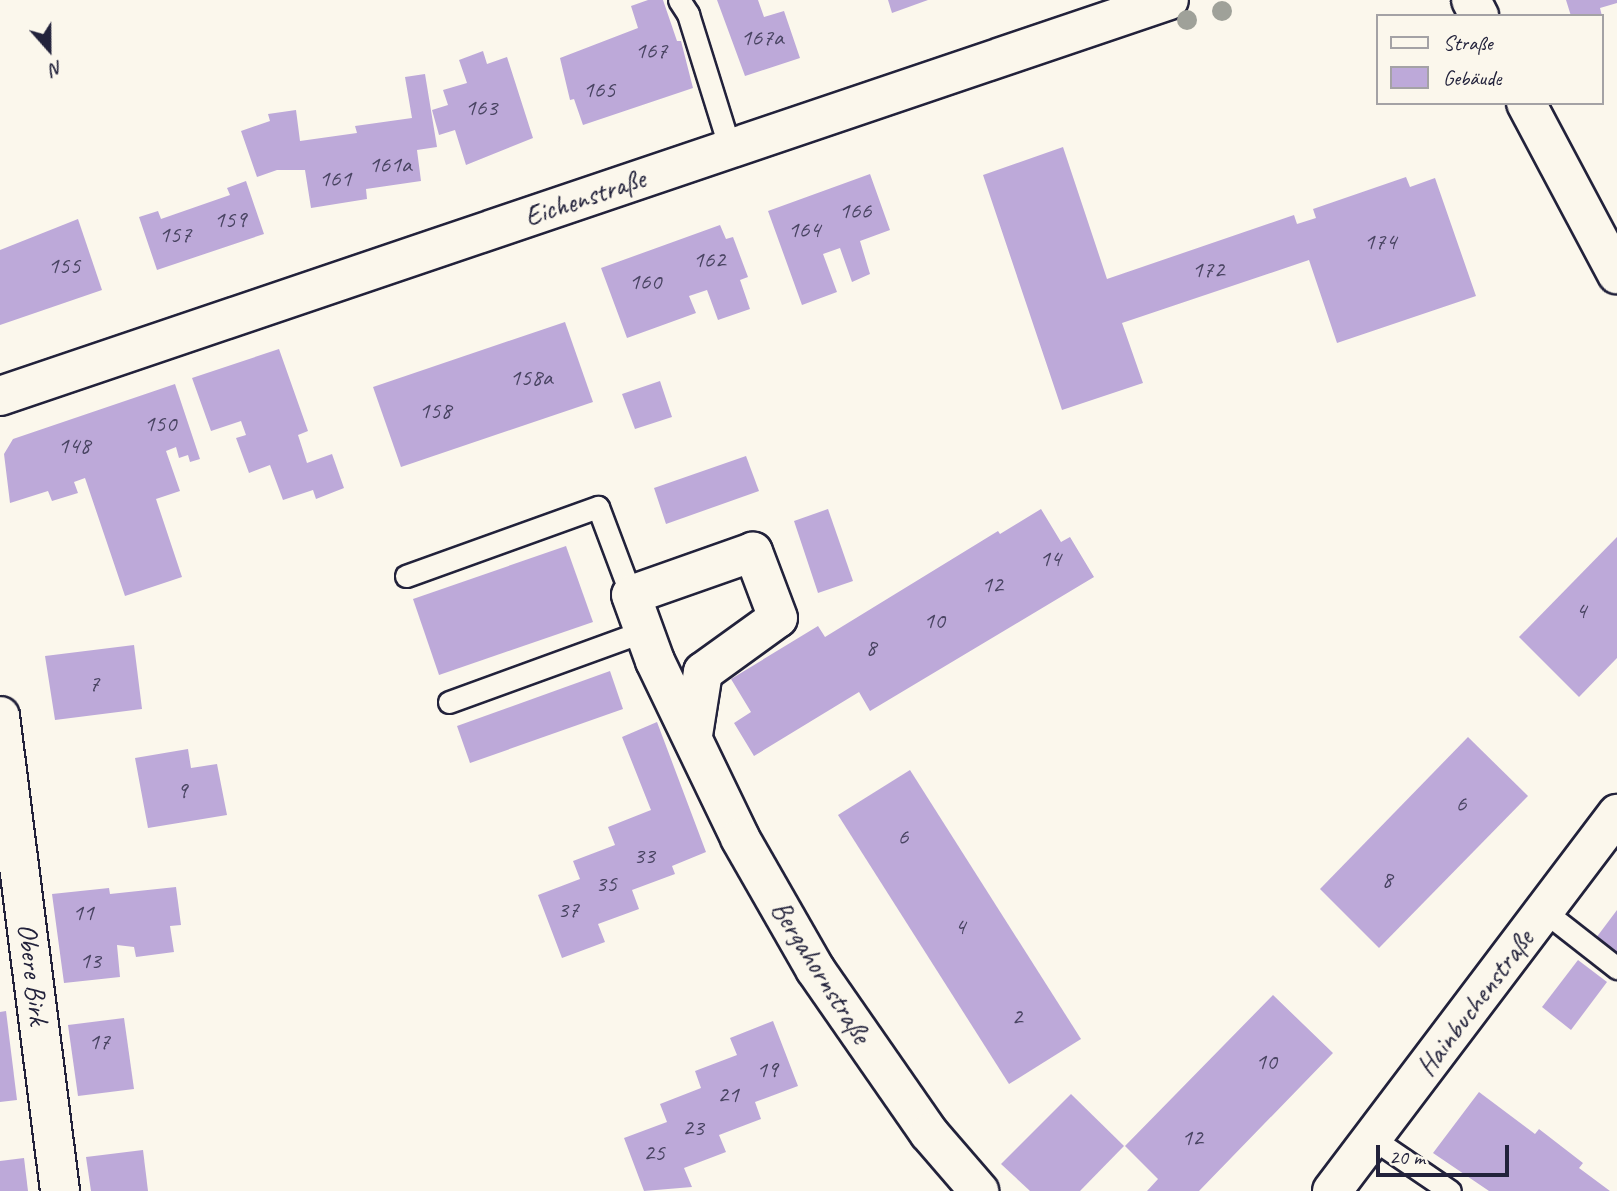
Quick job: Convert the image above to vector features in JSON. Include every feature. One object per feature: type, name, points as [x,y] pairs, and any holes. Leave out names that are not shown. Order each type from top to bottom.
[{"type":"street","name":"Eichenstraße","points":[[0,396],[1169,0]]},
{"type":"street","points":[[1527,105],[1617,274]]},
{"type":"street","points":[[631,595],[753,552],[778,618],[703,672],[693,735]]},
{"type":"street","name":"Bergahornstraße","points":[[631,595],[644,631],[740,838],[816,969],[921,1122],[979,1191]]},
{"type":"street","name":"Obere Birk","points":[[0,716],[60,1191]]},
{"type":"street","name":"Hainbuchenstraße","points":[[1332,1191],[1617,814]]},
{"type":"lane","points":[[679,0],[688,14],[730,149]]},
{"type":"lane","points":[[406,576],[598,507],[631,595]]},
{"type":"lane","points":[[449,702],[644,631]]},
{"type":"lane","points":[[1544,911],[1617,968]]},
{"type":"lane","points":[[1372,1138],[1450,1191]]},
{"type":"building","points":[[648,0],[663,0],[677,41],[681,41],[693,88],[583,125],[574,99],[570,100],[560,58],[638,28],[631,6]]},
{"type":"building","points":[[717,0],[758,0],[764,17],[784,11],[800,58],[745,76]]},
{"type":"building","points":[[888,0],[928,0],[892,13]]},
{"type":"building","points":[[1566,0],[1617,0],[1617,3],[1600,8],[1602,14],[1570,14]]},
{"type":"building","points":[[483,51],[487,64],[507,57],[533,138],[466,165],[455,130],[439,135],[432,110],[448,105],[443,90],[467,83],[459,60]]},
{"type":"building","points":[[425,74],[437,147],[417,150],[421,181],[366,189],[367,199],[311,208],[305,170],[277,170],[257,177],[241,131],[270,121],[268,114],[296,110],[300,141],[357,133],[355,126],[412,118],[405,77]]},
{"type":"building","points":[[1063,147],[1107,279],[1294,215],[1297,224],[1316,218],[1313,209],[1406,177],[1410,187],[1435,178],[1476,296],[1337,343],[1309,260],[1122,323],[1143,383],[1062,410],[983,175]]},
{"type":"building","points":[[870,174],[890,230],[860,241],[870,274],[852,282],[840,248],[823,254],[837,292],[802,305],[768,211]]},
{"type":"building","points":[[246,181],[264,234],[157,270],[139,217],[158,211],[161,219],[230,195],[227,188]]},
{"type":"building","points":[[78,219],[102,290],[0,325],[0,250]]},
{"type":"building","points":[[720,225],[726,239],[733,237],[748,277],[740,280],[750,309],[718,320],[707,290],[689,296],[696,313],[627,338],[601,268]]},
{"type":"building","points":[[565,322],[593,402],[401,467],[373,387]]},
{"type":"building","points":[[279,349],[308,431],[298,435],[307,463],[332,454],[344,488],[316,499],[313,490],[283,500],[270,465],[249,473],[236,438],[246,435],[241,421],[211,431],[192,378]]},
{"type":"building","points":[[660,381],[672,417],[635,429],[622,394]]},
{"type":"building","points":[[175,384],[200,459],[190,462],[188,455],[179,458],[176,447],[166,451],[180,491],[156,499],[182,577],[125,596],[85,478],[74,482],[78,493],[52,501],[48,491],[10,503],[4,454],[13,439]]},
{"type":"building","points":[[746,456],[759,491],[666,524],[654,488]]},
{"type":"building","points":[[828,509],[853,581],[818,593],[794,521]]},
{"type":"building","points":[[1041,509],[1061,542],[1070,537],[1094,577],[870,711],[859,692],[754,756],[734,723],[751,712],[731,679],[818,626],[825,637],[998,531],[1000,534]]},
{"type":"building","points":[[1617,537],[1617,658],[1579,697],[1519,637]]},
{"type":"building","points":[[566,546],[593,622],[439,675],[413,599]]},
{"type":"building","points":[[134,645],[142,709],[55,720],[45,656]]},
{"type":"building","points":[[610,671],[623,709],[470,763],[457,726]]},
{"type":"building","points":[[657,722],[706,852],[672,866],[675,874],[632,890],[639,909],[598,924],[605,942],[562,958],[538,895],[580,879],[573,861],[615,845],[608,827],[651,810],[622,737]]},
{"type":"building","points":[[1468,737],[1528,796],[1379,948],[1320,889]]},
{"type":"building","points":[[188,749],[191,768],[217,764],[227,815],[148,828],[135,758]]},
{"type":"building","points":[[910,770],[1081,1039],[1009,1084],[838,815]]},
{"type":"building","points":[[176,887],[181,925],[170,926],[174,952],[136,957],[134,947],[117,945],[120,977],[64,983],[52,894],[109,888],[110,894]]},
{"type":"building","points":[[1617,910],[1617,954],[1596,938]]},
{"type":"building","points":[[1578,960],[1607,982],[1571,1030],[1542,1007]]},
{"type":"building","points":[[1273,995],[1333,1053],[1199,1191],[1147,1191],[1158,1179],[1125,1146]]},
{"type":"building","points":[[6,1011],[17,1100],[0,1102],[0,1012]]},
{"type":"building","points":[[124,1018],[134,1089],[78,1096],[68,1025]]},
{"type":"building","points":[[773,1021],[798,1086],[755,1102],[761,1119],[719,1135],[726,1152],[684,1168],[692,1187],[644,1191],[624,1138],[667,1122],[660,1104],[701,1088],[695,1071],[737,1055],[730,1038]]},
{"type":"building","points":[[1479,1092],[1535,1134],[1539,1129],[1583,1163],[1579,1168],[1610,1191],[1489,1191],[1433,1153]]},
{"type":"building","points":[[1071,1094],[1124,1146],[1080,1191],[1030,1191],[1001,1164]]},
{"type":"building","points":[[143,1150],[148,1191],[91,1191],[86,1157]]},
{"type":"building","points":[[24,1158],[28,1191],[0,1191],[0,1161]]}]
